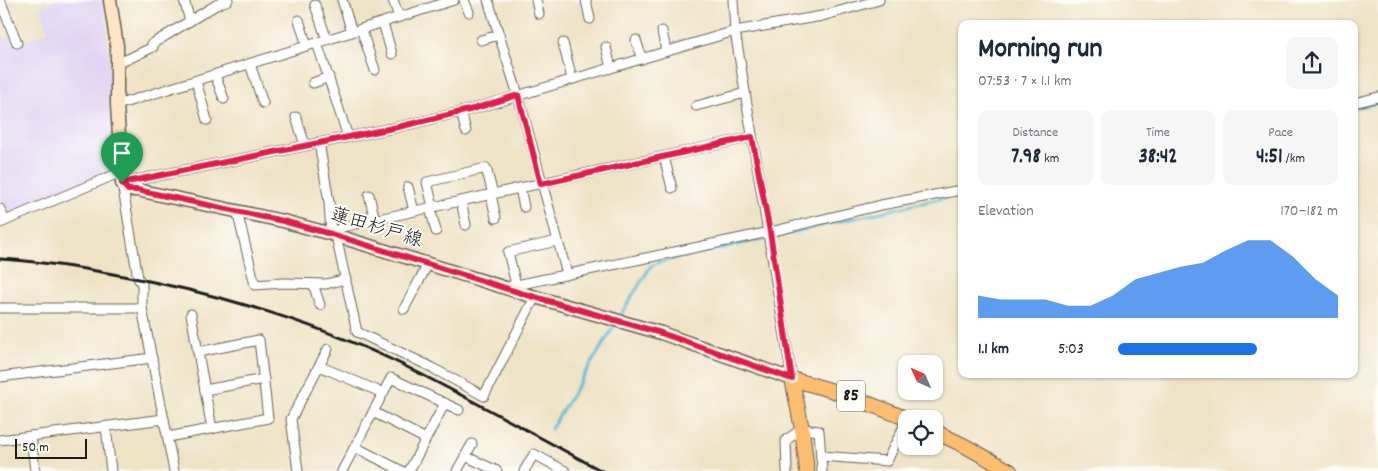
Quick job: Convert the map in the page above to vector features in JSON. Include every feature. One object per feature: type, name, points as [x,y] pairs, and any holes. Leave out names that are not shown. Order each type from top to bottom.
[{"type":"main road","points":[[110,0],[117,46],[117,105],[122,178]]},
{"type":"main road","name":"蓮田杉戸線","points":[[122,178],[128,190],[137,190],[283,221],[334,235],[510,287],[535,297],[661,333],[792,379]]},
{"type":"main road","points":[[792,379],[802,429],[807,471]]},
{"type":"main road","name":"85","points":[[792,379],[844,394],[898,416]]},
{"type":"main road","points":[[943,435],[1010,471]]},
{"type":"street","points":[[0,0],[17,43]]},
{"type":"street","points":[[184,0],[190,21]]},
{"type":"street","points":[[117,63],[153,46],[152,44],[228,0]]},
{"type":"street","points":[[342,0],[375,70]]},
{"type":"street","points":[[393,0],[399,17]]},
{"type":"street","points":[[117,105],[357,31],[399,17],[432,3],[454,0]]},
{"type":"street","points":[[464,0],[469,12]]},
{"type":"street","points":[[488,0],[518,95],[567,274]]},
{"type":"street","points":[[536,0],[539,14]]},
{"type":"street","points":[[586,0],[590,18]]},
{"type":"street","points":[[733,0],[735,31],[770,232],[792,379]]},
{"type":"street","points":[[0,208],[3,222],[122,178],[398,127],[461,112],[735,31],[822,16],[852,4],[879,0]]},
{"type":"street","points":[[315,5],[329,77],[348,136]]},
{"type":"street","points":[[298,20],[307,46]]},
{"type":"street","points":[[383,22],[392,54]]},
{"type":"street","points":[[662,30],[666,51]]},
{"type":"street","points":[[481,40],[499,35]]},
{"type":"street","points":[[636,40],[642,59]]},
{"type":"street","points":[[563,43],[572,80]]},
{"type":"street","points":[[606,47],[611,68]]},
{"type":"street","points":[[250,64],[263,102]]},
{"type":"street","points":[[215,75],[224,99]]},
{"type":"street","points":[[313,83],[329,77]]},
{"type":"street","points":[[196,81],[207,120]]},
{"type":"street","points":[[696,106],[745,93]]},
{"type":"street","points":[[1358,102],[1378,97]]},
{"type":"street","points":[[461,112],[466,131]]},
{"type":"street","points":[[296,117],[305,145]]},
{"type":"street","points":[[334,235],[342,227],[752,137]]},
{"type":"street","points":[[319,142],[334,235],[346,278],[357,332],[425,364],[484,396],[535,297]]},
{"type":"street","points":[[664,157],[672,188]]},
{"type":"street","points":[[436,231],[428,182],[486,168],[496,218]]},
{"type":"street","points":[[122,178],[138,278],[142,284],[142,308],[174,471]]},
{"type":"street","points":[[408,187],[414,211]]},
{"type":"street","points":[[520,188],[524,207]]},
{"type":"street","points":[[558,241],[508,252],[510,287],[770,232],[881,205],[958,191]]},
{"type":"street","points":[[369,195],[375,220]]},
{"type":"street","points":[[461,201],[466,225]]},
{"type":"street","points":[[237,211],[256,285],[284,283],[326,284],[346,278]]},
{"type":"street","points":[[404,308],[428,264]]},
{"type":"street","points":[[313,284],[320,305]]},
{"type":"street","points":[[0,308],[142,308]]},
{"type":"street","points":[[191,314],[212,429]]},
{"type":"street","points":[[168,437],[268,418],[259,340],[198,352]]},
{"type":"street","points":[[298,471],[291,419],[328,349]]},
{"type":"street","points":[[0,377],[152,358]]},
{"type":"street","points":[[319,366],[383,393]]},
{"type":"street","points":[[342,471],[391,378],[459,410]]},
{"type":"street","points":[[205,390],[264,379]]},
{"type":"street","points":[[409,471],[445,403]]},
{"type":"street","points":[[373,412],[426,439]]},
{"type":"street","points":[[0,440],[164,419]]},
{"type":"street","points":[[106,426],[112,471]]},
{"type":"street","points":[[788,471],[786,440],[802,429],[819,430],[822,471]]},
{"type":"street","points":[[31,436],[35,471]]},
{"type":"street","points":[[820,456],[887,461],[898,440]]},
{"type":"street","points":[[457,471],[472,444]]},
{"type":"street","points":[[355,446],[402,471]]},
{"type":"street","points":[[524,471],[534,454],[565,471]]},
{"type":"street","points":[[465,456],[496,471]]},
{"type":"shaded area","points":[[57,0],[105,0],[117,163],[112,172],[8,215],[0,199],[0,40],[12,35],[15,45],[48,31],[41,6]]},
{"type":"waterway","points":[[1358,107],[1378,103]]},
{"type":"waterway","points":[[619,317],[651,266],[657,263],[958,195]]},
{"type":"waterway","points":[[551,429],[616,323]]},
{"type":"railway","points":[[0,259],[71,267],[150,281],[224,299],[296,321],[367,348],[401,364],[602,471]]},
{"type":"route","points":[[518,95],[541,184],[752,137],[770,232],[792,379],[661,333],[524,294],[331,234],[283,221],[137,190],[128,190],[122,183],[398,127],[473,109],[518,95]]}]
